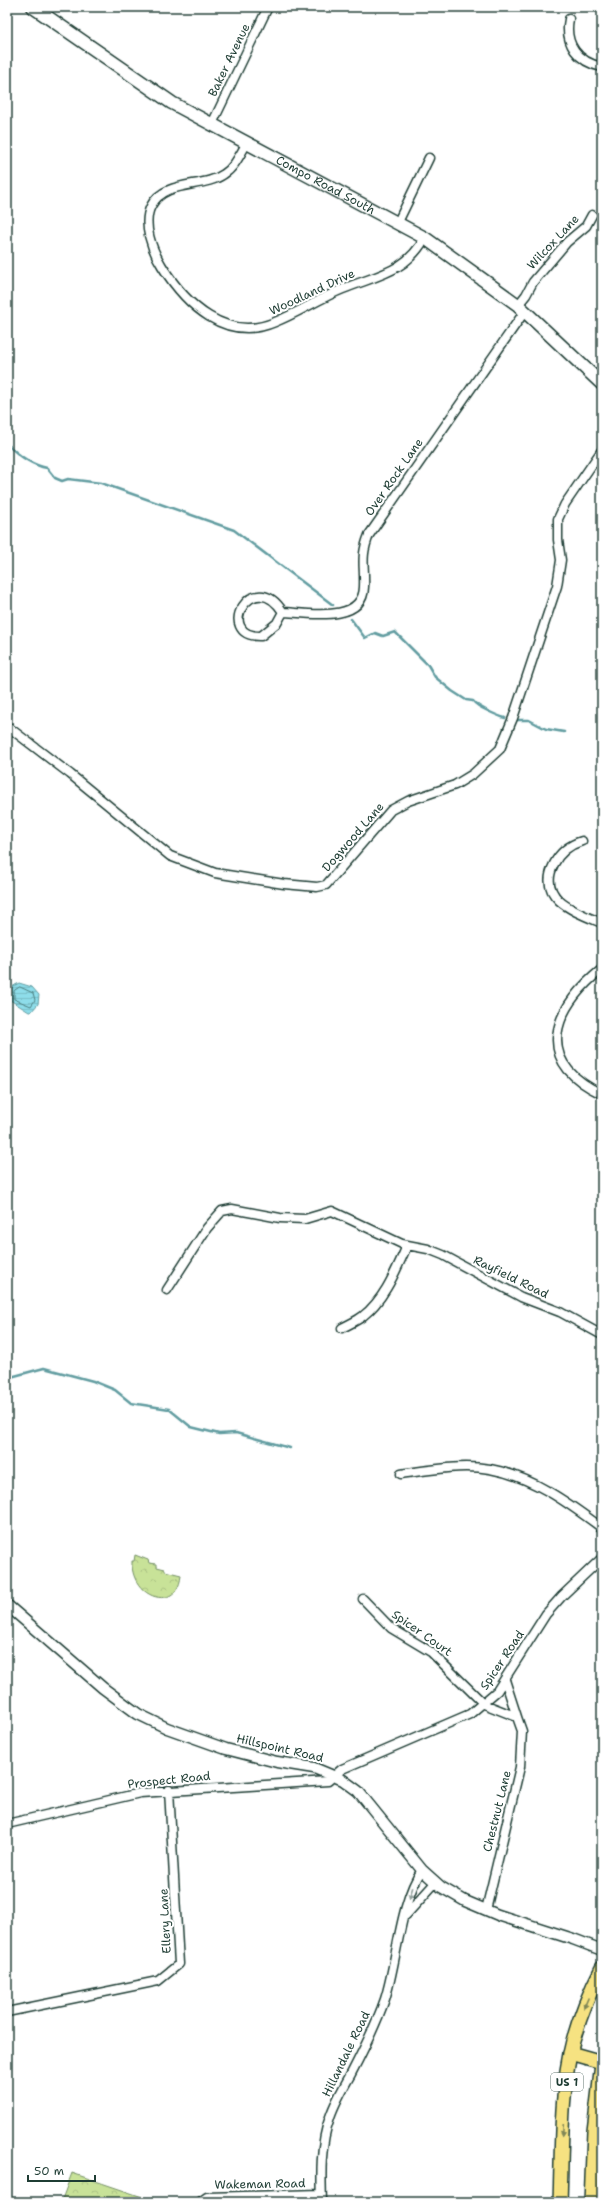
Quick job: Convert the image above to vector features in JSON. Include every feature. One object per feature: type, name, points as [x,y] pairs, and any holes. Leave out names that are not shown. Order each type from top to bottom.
[{"type":"main road","name":"Compo Road South","points":[[33,7],[156,92],[247,143],[398,222],[425,238],[521,308],[602,384]]},
{"type":"main road","name":"US 1","points":[[560,2202],[566,2092],[570,2053],[581,2015],[602,1968]]},
{"type":"main road","points":[[570,2053],[602,2063]]},
{"type":"main road","name":"US 1","points":[[591,2202],[594,2131],[602,2063]]},
{"type":"street","name":"Baker Avenue","points":[[212,124],[268,7]]},
{"type":"street","points":[[569,19],[567,30],[570,42],[577,56],[591,65],[602,67]]},
{"type":"street","name":"Woodland Drive","points":[[247,143],[233,166],[224,174],[215,179],[168,191],[155,201],[148,214],[151,245],[174,286],[189,302],[216,321],[244,328],[275,322],[342,289],[398,268],[418,249],[425,238]]},
{"type":"street","points":[[398,222],[429,158]]},
{"type":"street","name":"Wilcox Lane","points":[[521,308],[533,282],[567,242],[586,226],[592,215]]},
{"type":"street","name":"Over Rock Lane","points":[[283,612],[339,614],[352,610],[361,600],[364,587],[362,556],[368,536],[521,308]]},
{"type":"street","name":"Dogwood Lane","points":[[7,726],[70,774],[170,856],[215,873],[284,884],[317,887],[326,885],[391,810],[408,801],[455,785],[473,774],[500,749],[513,718],[557,586],[561,560],[558,540],[558,519],[565,504],[602,450]]},
{"type":"street","points":[[262,595],[273,600],[283,612],[277,623],[261,636],[248,634],[243,630],[238,620],[239,609],[243,604],[257,596],[262,595]]},
{"type":"street","points":[[582,841],[572,844],[560,854],[549,875],[550,887],[553,894],[562,903],[602,923]]},
{"type":"street","points":[[602,969],[583,984],[572,999],[560,1023],[557,1039],[560,1057],[570,1073],[582,1084],[602,1094]]},
{"type":"street","name":"Rayfield Road","points":[[167,1290],[207,1228],[222,1211],[232,1209],[259,1215],[292,1218],[312,1217],[332,1211],[407,1246],[428,1248],[521,1297],[560,1312],[602,1335]]},
{"type":"street","points":[[342,1328],[363,1317],[375,1304],[393,1276],[407,1246]]},
{"type":"street","points":[[401,1474],[442,1469],[471,1468],[488,1469],[505,1473],[544,1488],[602,1528]]},
{"type":"street","name":"Spicer Road","points":[[334,1776],[342,1769],[470,1714],[484,1704],[505,1680],[546,1614],[576,1580],[602,1558]]},
{"type":"street","name":"Spicer Court","points":[[363,1598],[391,1628],[431,1652],[484,1704]]},
{"type":"street","name":"Hillspoint Road","points":[[7,1605],[113,1696],[147,1719],[197,1739],[245,1754],[314,1768],[349,1783],[358,1791],[422,1870],[435,1883],[465,1901],[486,1910],[602,1950]]},
{"type":"street","name":"Chestnut Lane","points":[[486,1910],[520,1767],[522,1731],[505,1680]]},
{"type":"street","points":[[484,1704],[517,1717]]},
{"type":"street","name":"Prospect Road","points":[[7,1824],[109,1800],[169,1790],[328,1781],[334,1776]]},
{"type":"street","name":"Ellery Lane","points":[[7,2012],[158,1981],[180,1964],[169,1790]]},
{"type":"street","name":"Hillandale Road","points":[[322,2198],[322,2156],[329,2120],[336,2101],[370,2039],[385,1998],[404,1917],[412,1890],[422,1870]]},
{"type":"street","name":"Hillandale Road","points":[[404,1917],[435,1883]]},
{"type":"street","name":"Wakeman Road","points":[[200,2202],[207,2197],[322,2198]]},
{"type":"green space","points":[[135,1555],[148,1560],[149,1563],[157,1564],[157,1567],[165,1569],[165,1571],[181,1575],[178,1587],[172,1594],[164,1597],[155,1596],[146,1592],[138,1584],[133,1574],[132,1561],[134,1561]]},
{"type":"green space","points":[[72,2173],[157,2202],[61,2202]]},
{"type":"water","points":[[19,983],[32,987],[39,995],[38,1004],[31,1012],[10,1000],[10,988]]},
{"type":"waterway","points":[[7,444],[25,459],[36,465],[47,468],[55,478],[62,481],[68,479],[101,483],[234,530],[333,605]]},
{"type":"waterway","points":[[351,619],[365,638],[375,633],[383,636],[395,632],[428,665],[435,677],[452,691],[466,700],[473,701],[483,708],[505,718]]},
{"type":"waterway","points":[[515,720],[529,720],[546,729],[564,732]]},
{"type":"waterway","points":[[7,1378],[44,1368],[93,1381],[115,1390],[131,1403],[169,1409],[191,1427],[219,1434],[236,1433],[290,1448]]}]
